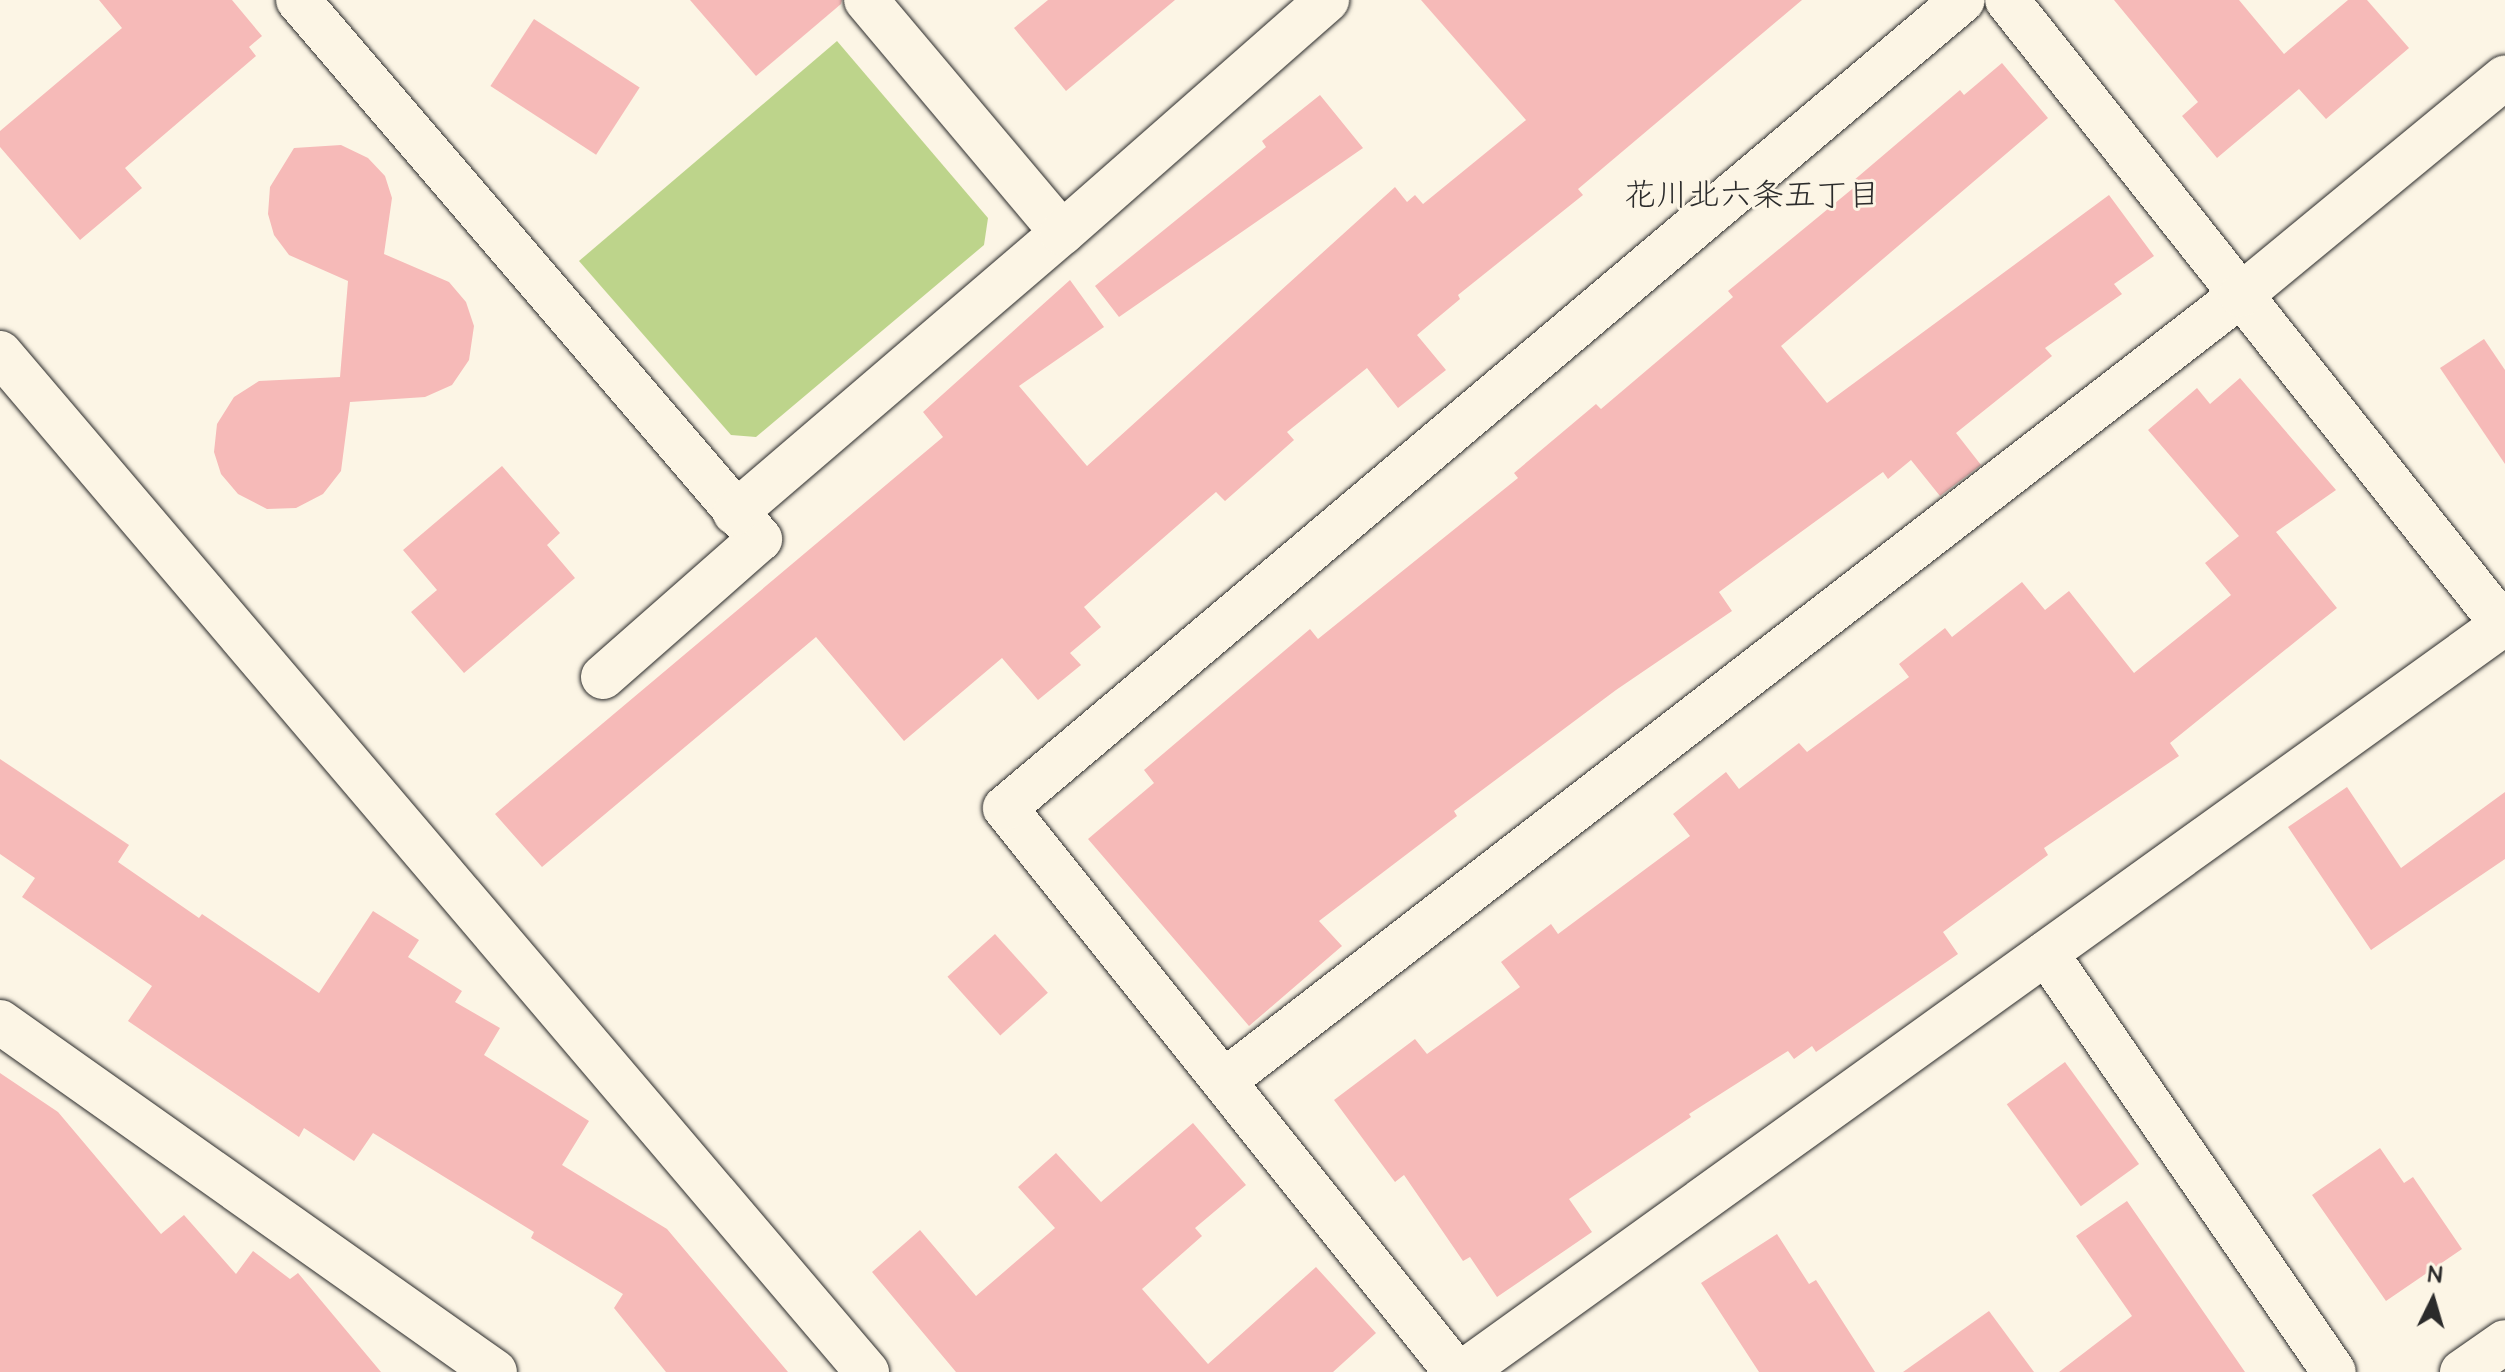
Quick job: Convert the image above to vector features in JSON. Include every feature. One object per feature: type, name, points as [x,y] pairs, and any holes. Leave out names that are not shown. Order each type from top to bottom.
[{"type":"street","points":[[298,0],[760,539],[603,677]]},
{"type":"street","points":[[866,0],[1062,233]]},
{"type":"street","points":[[735,513],[1062,233],[1327,0]]},
{"type":"street","points":[[1456,1372],[1005,808],[1963,0]]},
{"type":"street","points":[[1463,1372],[2504,624],[2007,0]]},
{"type":"street","points":[[1224,1081],[2241,295],[2505,77]]},
{"type":"street","points":[[0,353],[867,1372]]},
{"type":"street","points":[[2046,953],[2334,1372]]},
{"type":"street","points":[[0,1022],[495,1372]]},
{"type":"street","points":[[2462,1372],[2505,1342]]},
{"type":"green space","points":[[837,41],[988,218],[984,245],[756,437],[731,435],[579,261]]},
{"type":"building","points":[[99,0],[232,0],[262,36],[249,47],[256,56],[125,168],[142,188],[80,240],[0,147],[0,131],[122,28]]},
{"type":"building","points":[[690,0],[842,0],[756,76]]},
{"type":"building","points":[[1048,0],[1175,0],[1066,91],[1014,28]]},
{"type":"building","points":[[1421,0],[1802,0],[1578,189],[1583,195],[1458,295],[1460,299],[1417,335],[1446,370],[1398,408],[1367,368],[1287,432],[1294,440],[1225,501],[1216,492],[1084,607],[1101,627],[1070,653],[1081,665],[1038,700],[1002,658],[904,741],[816,637],[542,867],[495,814],[943,437],[923,412],[1070,280],[1104,327],[1019,386],[1087,466],[1395,187],[1407,202],[1415,195],[1423,204],[1526,120]]},
{"type":"building","points":[[2114,0],[2239,0],[2284,54],[2348,0],[2367,0],[2409,48],[2326,119],[2299,89],[2217,158],[2182,116],[2198,102]]},
{"type":"building","points":[[534,19],[640,88],[596,155],[490,86]]},
{"type":"building","points":[[2002,63],[2048,118],[1781,346],[1827,403],[2109,195],[2154,256],[2114,284],[2122,294],[2045,348],[2052,356],[1956,433],[1981,465],[1940,496],[1911,460],[1888,479],[1883,472],[1719,592],[1732,611],[1616,690],[1454,811],[1457,816],[1319,921],[1342,946],[1249,1026],[1088,839],[1154,783],[1144,770],[1310,629],[1318,639],[1518,478],[1514,473],[1596,404],[1601,409],[1733,297],[1728,291],[1857,185],[1853,181],[1960,90],[1964,95]]},
{"type":"building","points":[[1320,95],[1363,148],[1119,317],[1095,286],[1266,147],[1262,141]]},
{"type":"building","points":[[341,145],[368,158],[385,176],[392,198],[384,254],[449,282],[466,302],[474,326],[469,360],[452,385],[425,397],[350,402],[341,471],[323,494],[296,508],[267,509],[238,494],[221,474],[214,452],[217,424],[234,397],[259,381],[340,377],[348,281],[289,255],[274,235],[268,214],[270,187],[294,148]]},
{"type":"building","points":[[2484,339],[2505,370],[2505,464],[2440,368]]},
{"type":"building","points":[[2240,378],[2336,490],[2276,532],[2337,608],[2170,743],[2179,756],[2044,848],[2048,855],[1943,932],[1958,954],[1816,1052],[1812,1046],[1794,1059],[1788,1051],[1689,1114],[1691,1117],[1569,1199],[1592,1232],[1497,1297],[1470,1257],[1463,1261],[1404,1175],[1395,1182],[1334,1100],[1415,1039],[1427,1054],[1520,987],[1501,962],[1551,924],[1558,934],[1690,836],[1673,814],[1726,772],[1739,789],[1799,743],[1807,752],[1909,677],[1899,664],[1945,628],[1952,637],[2022,582],[2045,610],[2069,591],[2134,673],[2231,595],[2205,563],[2239,536],[2148,430],[2197,388],[2210,404]]},
{"type":"building","points":[[502,466],[560,533],[547,545],[575,578],[464,673],[411,612],[437,590],[403,550]]},
{"type":"building","points":[[0,759],[129,845],[118,862],[199,918],[202,914],[319,993],[373,911],[419,940],[408,957],[462,991],[455,1002],[500,1028],[484,1055],[589,1121],[562,1165],[667,1229],[788,1372],[666,1372],[614,1308],[623,1294],[531,1238],[534,1232],[373,1133],[354,1161],[304,1128],[299,1137],[128,1021],[152,986],[22,897],[35,878],[0,854]]},
{"type":"building","points":[[2347,787],[2401,868],[2505,792],[2505,859],[2371,950],[2288,827]]},
{"type":"building","points":[[995,934],[1048,993],[1000,1036],[947,977]]},
{"type":"building","points":[[2065,1062],[2139,1164],[2081,1206],[2007,1104]]},
{"type":"building","points":[[0,1073],[58,1112],[161,1234],[184,1215],[236,1274],[253,1251],[290,1279],[298,1273],[381,1372],[0,1372]]},
{"type":"building","points":[[1193,1123],[1246,1185],[1195,1228],[1202,1236],[1142,1289],[1208,1364],[1316,1267],[1376,1333],[1333,1372],[956,1372],[872,1272],[920,1230],[976,1296],[1055,1228],[1018,1187],[1056,1153],[1101,1202]]},
{"type":"building","points":[[2380,1148],[2404,1183],[2413,1177],[2462,1249],[2386,1301],[2312,1195]]},
{"type":"building","points":[[2127,1201],[2245,1372],[2059,1372],[2132,1316],[2076,1236]]},
{"type":"building","points":[[1777,1234],[1809,1284],[1816,1280],[1875,1372],[1759,1372],[1701,1283]]},
{"type":"building","points":[[1989,1311],[2034,1372],[1903,1372]]},
{"type":"district","name":"花川北六条五丁目","points":[[1752,196]]}]
